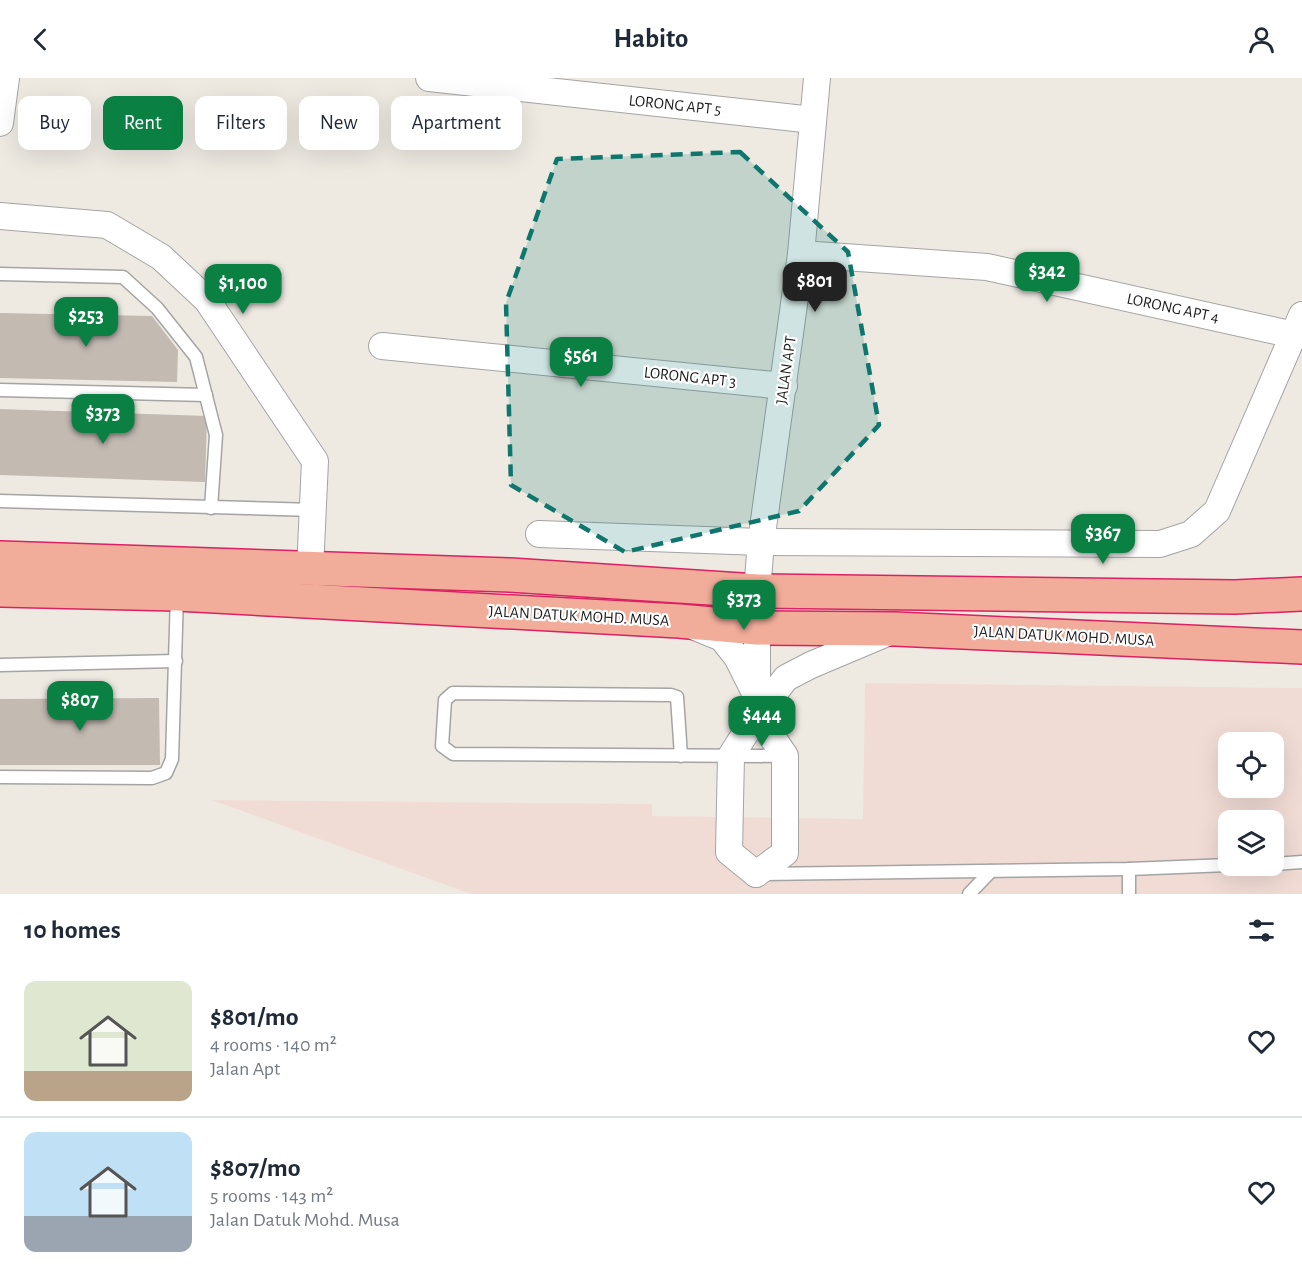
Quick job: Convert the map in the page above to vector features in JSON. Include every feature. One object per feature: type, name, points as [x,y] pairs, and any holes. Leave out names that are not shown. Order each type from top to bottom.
[{"type":"highway","points":[[0,558],[510,575],[757,591],[1235,597],[1302,594]]},
{"type":"highway","name":"JALAN DATUK MOHD. MUSA","points":[[0,590],[177,594],[679,621],[757,628],[896,629],[1302,647]]},
{"type":"street","points":[[0,123],[6,78]]},
{"type":"street","name":"LORONG APT 5","points":[[429,78],[813,120]]},
{"type":"street","name":"JALAN APT","points":[[757,591],[760,542],[801,254],[817,78]]},
{"type":"street","points":[[0,216],[107,225],[161,257],[207,300],[315,461],[310,570]]},
{"type":"street","name":"LORONG APT 4","points":[[801,254],[987,267],[1298,325]]},
{"type":"street","points":[[539,534],[760,542],[1160,544],[1191,534],[1217,511],[1298,325]]},
{"type":"street","name":"LORONG APT 3","points":[[382,346],[784,386]]},
{"type":"street","points":[[679,621],[722,638],[736,657],[757,706],[785,756],[785,853],[756,884],[729,852],[730,756],[757,706],[786,678],[896,629]]},
{"type":"street","points":[[757,628],[757,706]]},
{"type":"lane","points":[[0,274],[123,277],[157,308],[196,357],[216,435],[211,508]]},
{"type":"lane","points":[[0,390],[206,395]]},
{"type":"lane","points":[[0,501],[314,510]]},
{"type":"lane","points":[[0,777],[152,778],[166,773],[172,759],[177,594]]},
{"type":"lane","points":[[0,665],[176,661]]},
{"type":"lane","points":[[681,756],[680,706],[677,697],[671,695],[453,693],[445,700],[442,746],[453,754],[681,756],[785,756]]},
{"type":"lane","points":[[1284,863],[1302,862]]},
{"type":"lane","points":[[756,884],[991,871],[1218,865]]},
{"type":"lane","points":[[1129,869],[1129,894]]},
{"type":"lane","points":[[969,894],[991,871]]},
{"type":"highlighted area","points":[[740,152],[848,252],[879,425],[799,511],[625,552],[511,485],[506,303],[557,159]]},
{"type":"shaded area","points":[[865,683],[1302,688],[1302,894],[471,894],[212,800],[652,804],[652,816],[863,819]]},
{"type":"building","points":[[0,313],[152,316],[178,350],[177,382],[0,378]]},
{"type":"building","points":[[0,409],[207,416],[205,482],[0,475]]},
{"type":"building","points":[[159,698],[160,765],[0,765],[0,699]]}]
